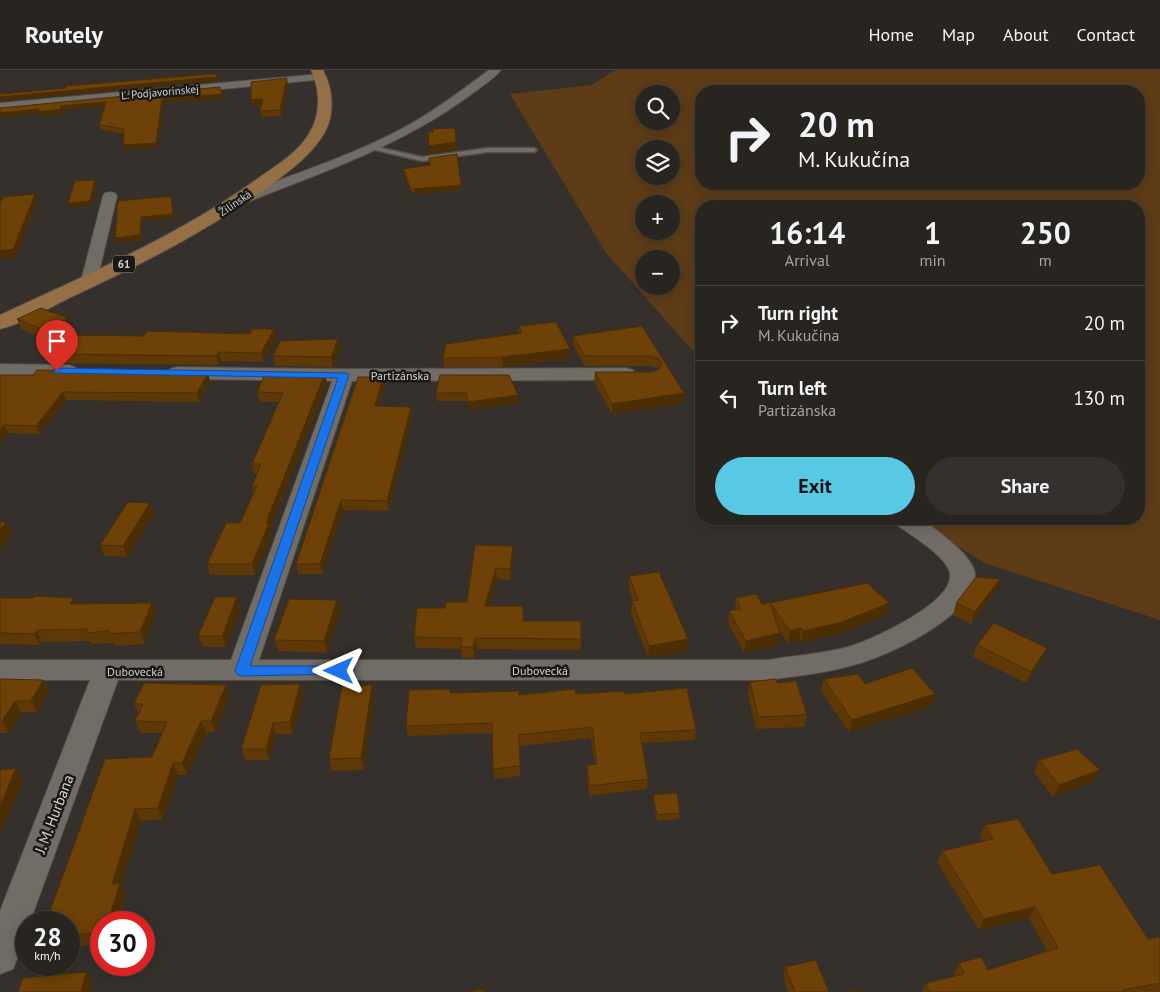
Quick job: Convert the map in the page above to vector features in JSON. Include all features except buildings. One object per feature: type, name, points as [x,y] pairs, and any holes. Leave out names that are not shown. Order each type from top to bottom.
[{"type":"main road","name":"Žilinská","points":[[0,323],[166,244],[245,198],[288,164],[308,145],[320,126],[325,108],[325,91],[319,73]]},
{"type":"street","points":[[245,198],[373,148],[435,114],[496,70]]},
{"type":"street","name":"Ľ. Podjavorinskej","points":[[0,107],[319,73]]},
{"type":"street","points":[[288,164],[317,165],[333,163]]},
{"type":"street","points":[[89,281],[110,196]]},
{"type":"street","points":[[0,370],[88,372]]},
{"type":"street","name":"Partizánska","points":[[157,373],[344,375],[640,374]]},
{"type":"street","points":[[241,671],[344,375]]},
{"type":"street","name":"Dubovecká","points":[[0,670],[768,670],[854,656],[890,641],[922,622],[951,601],[961,586],[963,573],[940,545],[912,525]]},
{"type":"street","name":"J. M. Hurbana","points":[[0,958],[108,671]]},
{"type":"lane","points":[[373,148],[422,159],[488,150],[534,150]]},
{"type":"shaded area","points":[[616,70],[1160,70],[1160,620],[984,563],[925,525],[1145,525],[1145,200],[695,200],[695,353],[643,295],[680,295],[680,250],[635,250],[635,286],[606,253],[510,94],[591,85]]},
{"type":"route","points":[[57,371],[344,375],[241,671],[339,671]]}]
